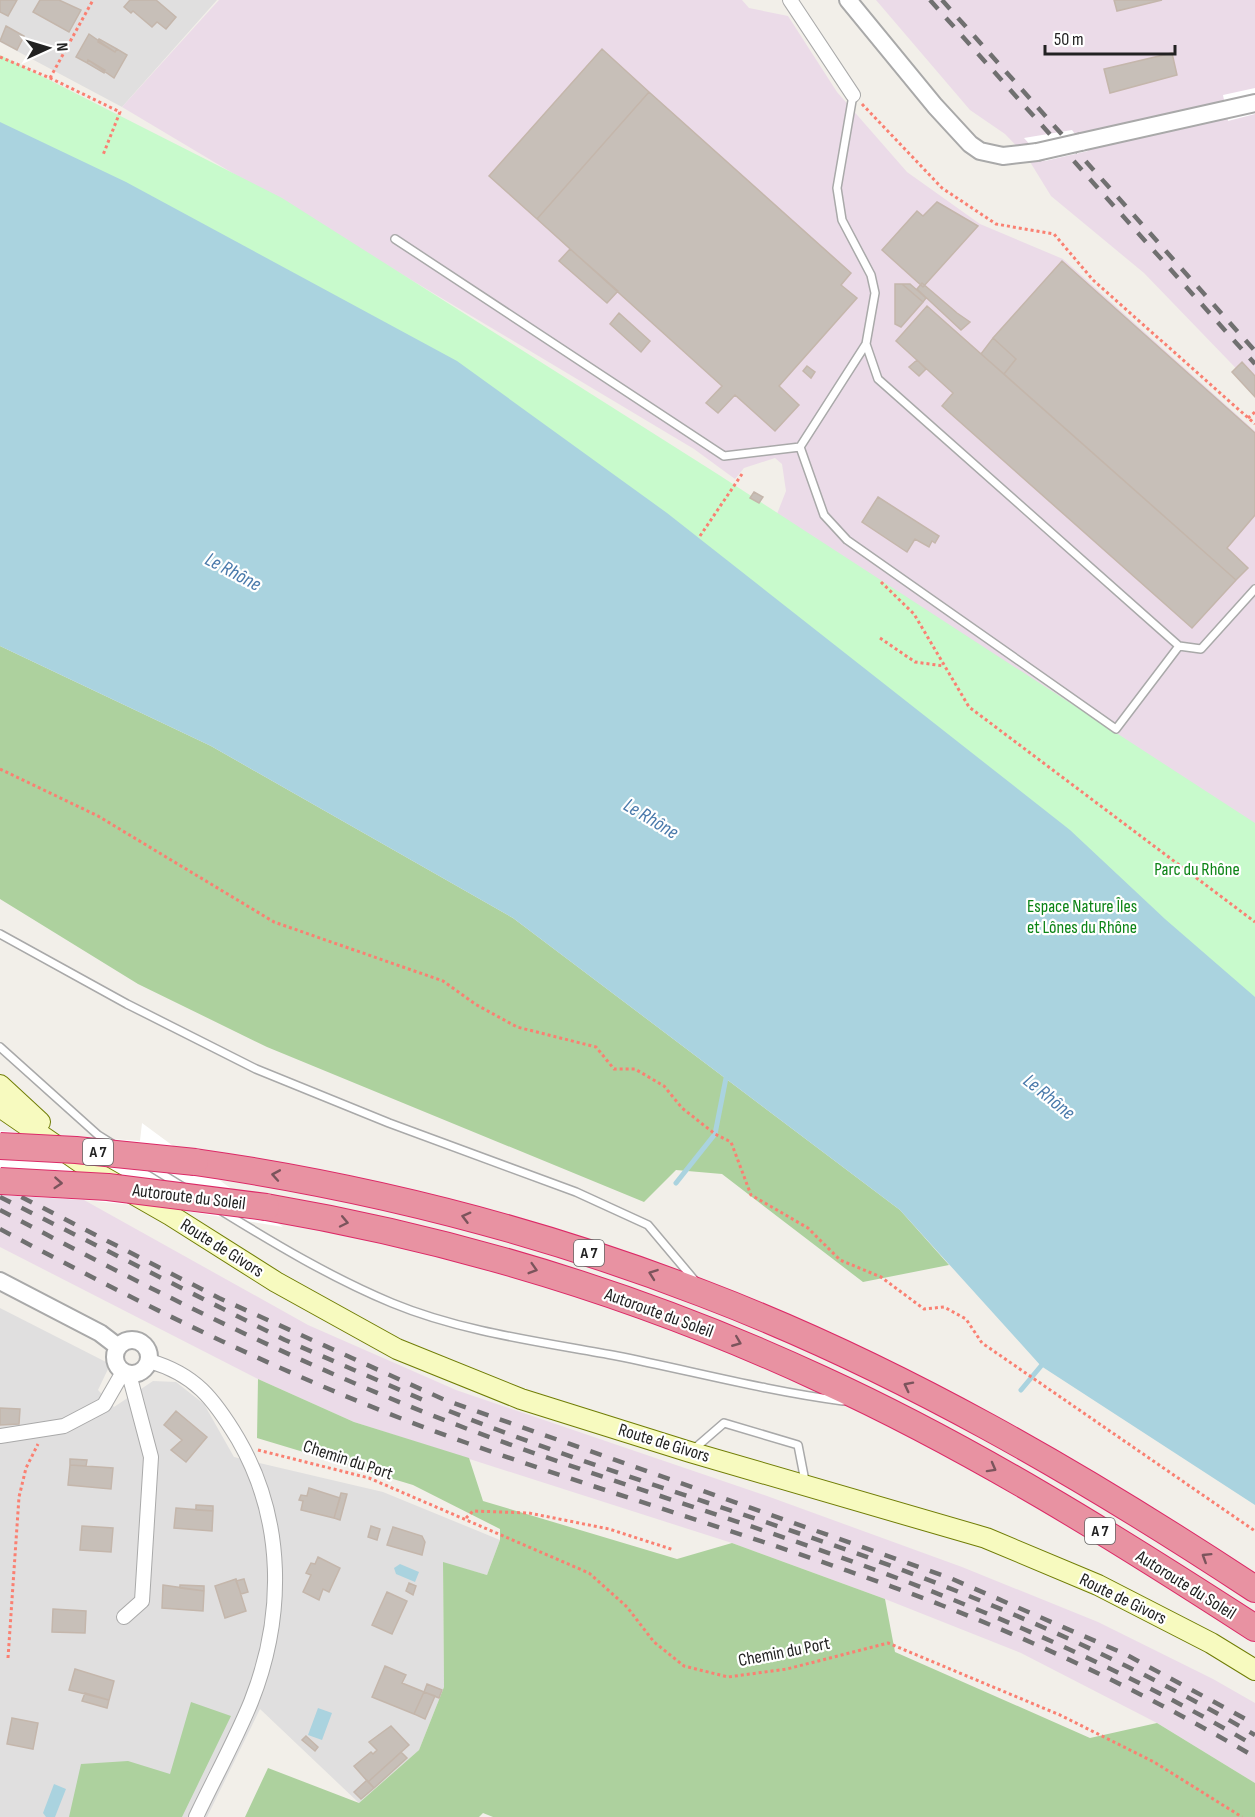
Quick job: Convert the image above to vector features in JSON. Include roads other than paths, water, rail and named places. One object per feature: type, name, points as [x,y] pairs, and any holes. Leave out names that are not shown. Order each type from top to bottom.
[{"type":"highway","name":"Autoroute du Soleil","points":[[0,1146],[76,1150],[195,1162],[289,1177],[453,1214],[579,1249],[706,1294],[826,1346],[916,1390],[1109,1498],[1255,1589]]},
{"type":"highway","name":"Autoroute du Soleil","points":[[0,1180],[119,1188],[266,1207],[439,1243],[569,1280],[728,1339],[878,1406],[1091,1525],[1255,1628]]},
{"type":"main road","name":"Route de Givors","points":[[0,1085],[93,1171]]},
{"type":"main road","name":"Route de Givors","points":[[0,1107],[93,1171],[170,1215],[276,1282],[397,1349],[520,1399],[690,1452],[806,1484],[996,1542],[1098,1585],[1211,1643],[1255,1670]]},
{"type":"street","points":[[790,0],[853,95]]},
{"type":"street","points":[[848,0],[934,106],[970,144],[980,151],[1003,156],[1037,152],[1255,102]]},
{"type":"street","points":[[0,1281],[100,1333],[117,1346]]},
{"type":"street","points":[[0,1436],[64,1426],[104,1405],[126,1373],[141,1371],[149,1361],[147,1349],[141,1342],[132,1339],[117,1346],[114,1357],[116,1365],[126,1373],[151,1457],[142,1601],[124,1617]]},
{"type":"street","points":[[149,1361],[171,1367],[195,1382],[218,1405],[246,1453],[270,1524],[277,1573],[273,1631],[251,1702],[196,1817]]},
{"type":"lane","points":[[800,447],[866,344],[875,293],[871,275],[842,220],[837,188],[853,95]]},
{"type":"lane","points":[[395,239],[724,456],[800,447]]},
{"type":"lane","points":[[866,344],[878,379],[1179,646],[1201,649],[1255,589]]},
{"type":"lane","points":[[800,447],[824,515],[847,540],[1116,729],[1179,646]]},
{"type":"lane","points":[[0,934],[127,1004],[256,1070],[389,1123],[576,1192],[648,1225],[706,1294]]},
{"type":"lane","points":[[0,1047],[98,1135],[282,1248],[390,1302],[496,1332],[686,1370],[778,1392],[878,1406]]},
{"type":"lane","points":[[690,1452],[724,1423],[798,1445],[806,1484]]},
{"type":"water","name":"Le Rhône","points":[[0,122],[126,182],[457,361],[667,513],[1070,830],[1165,919],[1255,997],[1255,1505],[1041,1366],[900,1210],[513,918],[211,746],[0,646]]},
{"type":"water","points":[[400,1564],[419,1572],[415,1582],[396,1574],[394,1568]]},
{"type":"water","points":[[318,1708],[332,1713],[322,1740],[308,1735]]},
{"type":"water","points":[[54,1784],[66,1789],[55,1817],[46,1817],[43,1813]]},
{"type":"waterway","points":[[676,1183],[715,1134],[726,1078]]},
{"type":"waterway","points":[[1021,1390],[1041,1366]]},
{"type":"railway","points":[[930,0],[1255,364]]},
{"type":"railway","points":[[942,0],[1255,351]]},
{"type":"railway","points":[[0,1174],[26,1191]]},
{"type":"railway","points":[[0,1186],[219,1298],[445,1400],[950,1578],[1125,1654],[1255,1724]]},
{"type":"railway","points":[[0,1197],[285,1340],[430,1403]]},
{"type":"railway","points":[[0,1210],[233,1328],[352,1382],[473,1431],[829,1553],[986,1613],[1142,1684],[1255,1746]]},
{"type":"railway","points":[[0,1229],[229,1345],[347,1396],[467,1443],[823,1562],[941,1605],[1021,1638],[1101,1675],[1179,1714],[1255,1757]]},
{"type":"railway","points":[[449,1411],[543,1447],[830,1544],[939,1584],[1100,1653],[1255,1735]]},
{"type":"park label","name":"Parc du Rhône","points":[[1197,869]]},
{"type":"park label","name":"Espace Nature Îles et Lônes du Rhône","points":[[1082,916]]}]
